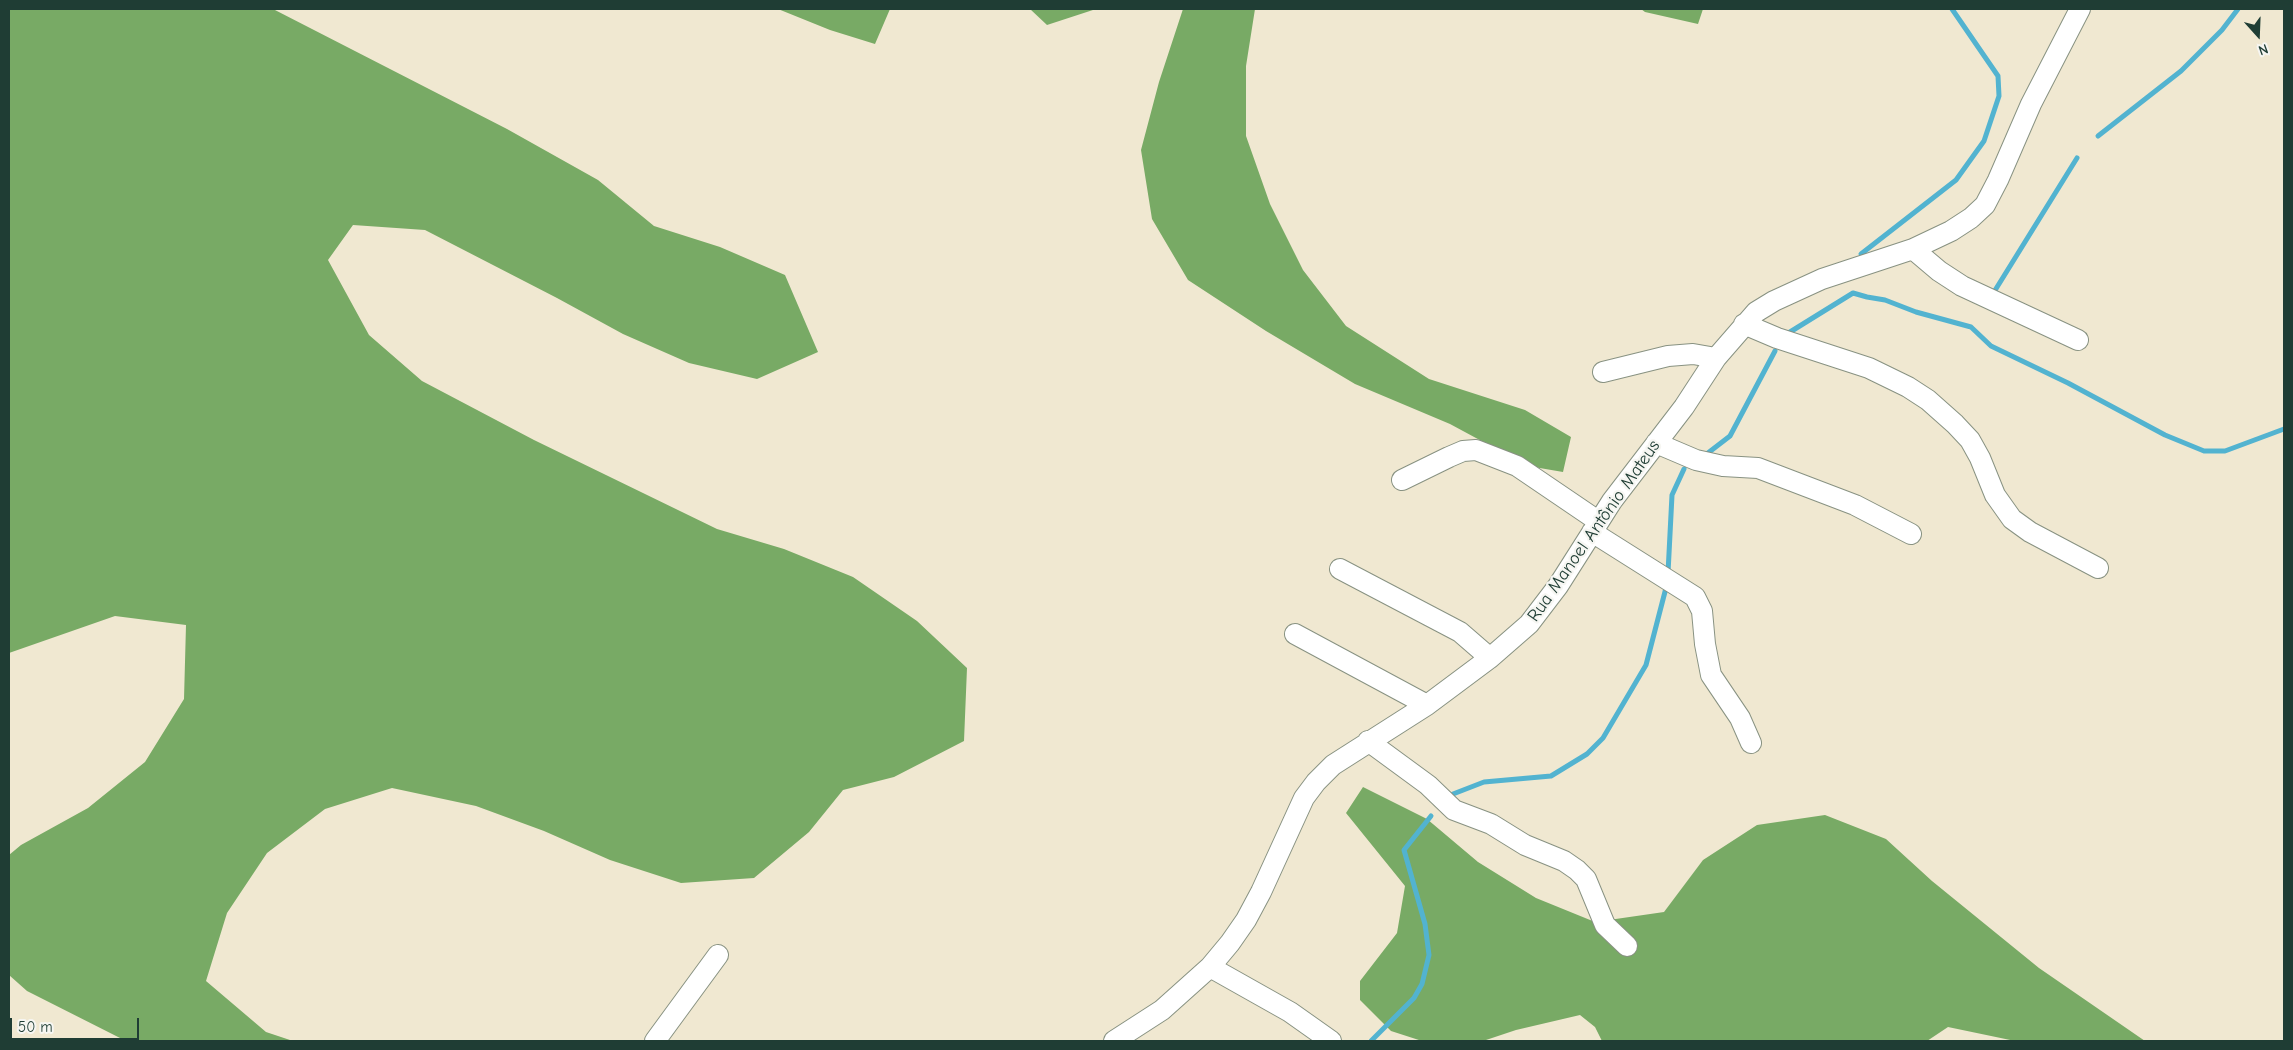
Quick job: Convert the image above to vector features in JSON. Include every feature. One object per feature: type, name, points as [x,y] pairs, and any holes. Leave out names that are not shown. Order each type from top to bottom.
[{"type":"street","name":"Rua Manoel Antônio Mateus","points":[[1114,1041],[1162,1010],[1210,967],[1246,920],[1304,798],[1333,765],[1426,705],[1490,658],[1529,624],[1558,586],[1595,526],[1684,407],[1716,358],[1756,312],[1794,291],[1822,279],[1913,249],[1951,232],[1985,205],[2031,104],[2080,9]]},
{"type":"street","points":[[1913,249],[1939,271],[1962,286],[2078,340]]},
{"type":"street","points":[[1744,324],[1778,338],[1869,368],[1908,387],[1928,400],[1970,440],[1980,458],[1995,495],[2012,519],[2030,532],[2098,568]]},
{"type":"street","points":[[1603,372],[1668,356],[1694,354],[1716,358]]},
{"type":"street","points":[[1656,443],[1696,460],[1723,466],[1758,468],[1855,506],[1911,534]]},
{"type":"street","points":[[1402,480],[1463,451],[1476,450],[1517,466],[1666,579],[1695,597],[1702,611],[1705,644],[1711,675],[1740,718],[1751,744]]},
{"type":"street","points":[[1340,569],[1460,632],[1490,658]]},
{"type":"street","points":[[1295,634],[1426,705]]},
{"type":"street","points":[[1368,741],[1428,785],[1454,810],[1491,824],[1525,845],[1564,861],[1577,870],[1586,880],[1605,925],[1627,946]]},
{"type":"street","points":[[655,1041],[718,955]]},
{"type":"street","points":[[1210,967],[1290,1012],[1331,1041]]},
{"type":"green space","points":[[9,9],[273,9],[507,129],[598,180],[654,226],[720,247],[785,275],[818,352],[757,379],[689,363],[623,334],[425,230],[353,225],[328,260],[369,335],[422,381],[534,440],[717,529],[784,549],[853,577],[917,621],[967,668],[964,741],[894,777],[843,790],[809,832],[754,878],[681,883],[610,860],[544,831],[476,806],[392,788],[325,809],[267,853],[227,913],[206,981],[266,1032],[293,1041],[126,1041],[27,991],[9,975],[9,855],[21,845],[88,808],[145,762],[184,699],[186,625],[115,616],[9,653]]},
{"type":"green space","points":[[778,9],[890,9],[875,44],[830,30]]},
{"type":"green space","points":[[1030,9],[1096,9],[1047,25]]},
{"type":"green space","points":[[1183,9],[1255,9],[1246,66],[1246,136],[1270,204],[1303,270],[1346,326],[1429,379],[1525,410],[1571,437],[1563,472],[1528,466],[1450,424],[1355,384],[1266,331],[1188,280],[1152,219],[1141,150],[1159,82]]},
{"type":"green space","points":[[1641,9],[1703,9],[1698,24],[1645,12]]},
{"type":"green space","points":[[1363,787],[1427,819],[1478,862],[1536,898],[1595,922],[1664,912],[1703,860],[1757,825],[1825,815],[1886,839],[1932,881],[2039,968],[2145,1041],[2015,1041],[1948,1027],[1927,1041],[1602,1041],[1595,1027],[1580,1015],[1516,1030],[1483,1041],[1422,1041],[1391,1031],[1360,1000],[1360,981],[1397,933],[1405,886],[1346,813]]},
{"type":"waterway","points":[[1861,254],[1956,180],[1984,141],[1999,96],[1998,76],[1952,9]]},
{"type":"waterway","points":[[2098,136],[2181,71],[2222,30],[2238,9]]},
{"type":"waterway","points":[[1994,292],[2077,158]]},
{"type":"waterway","points":[[1790,332],[1853,293],[1885,300],[1916,312],[1971,327],[1991,346],[2068,383],[2165,435],[2204,451],[2225,451],[2284,429]]},
{"type":"waterway","points":[[1704,456],[1730,436],[1775,351]]},
{"type":"waterway","points":[[1668,573],[1672,495],[1684,469]]},
{"type":"waterway","points":[[1453,794],[1484,782],[1551,776],[1587,754],[1603,738],[1646,665],[1667,584]]},
{"type":"waterway","points":[[1371,1041],[1414,998],[1422,984],[1429,955],[1425,924],[1404,850],[1431,816]]}]
